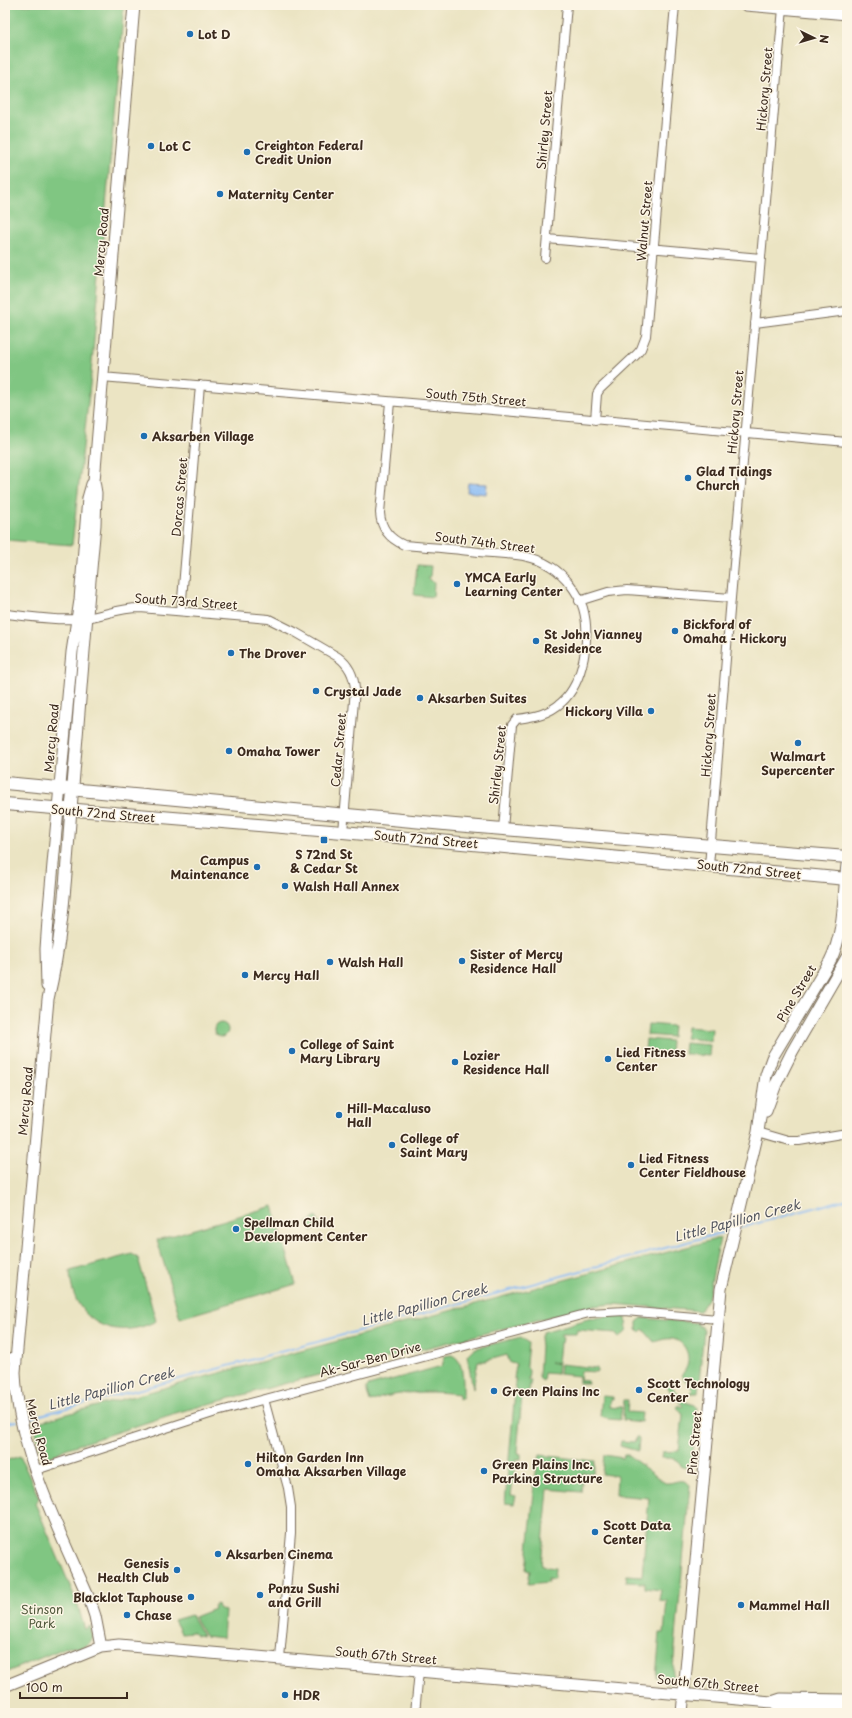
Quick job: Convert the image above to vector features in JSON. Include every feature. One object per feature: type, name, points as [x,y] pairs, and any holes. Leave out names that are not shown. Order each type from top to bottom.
[{"type":"main road","name":"Mercy Road","points":[[101,1646],[95,1616],[90,1601],[28,1449],[20,1418],[10,1357],[48,999],[54,972],[60,926],[73,789],[82,619],[80,600],[88,498],[94,480],[134,5]]},
{"type":"main road","points":[[746,5],[847,14]]},
{"type":"main road","name":"Mercy Road","points":[[48,999],[46,949],[72,652],[82,619]]},
{"type":"main road","name":"South 72nd Street","points":[[5,783],[503,829],[847,857]]},
{"type":"main road","name":"South 72nd Street","points":[[5,804],[343,832],[846,879]]},
{"type":"main road","name":"Pine Street","points":[[758,1132],[766,1075],[772,1058],[830,961],[835,949],[840,928],[847,865]]},
{"type":"main road","name":"Pine Street","points":[[682,1713],[721,1289],[742,1194],[758,1132],[776,1084],[847,957]]},
{"type":"main road","name":"South 67th Street","points":[[5,1686],[101,1646],[132,1645],[772,1702],[781,1699],[847,1700]]},
{"type":"main road","name":"South 67th Street","points":[[772,1702],[781,1707],[847,1709]]},
{"type":"street","name":"Shirley Street","points":[[545,258],[567,5]]},
{"type":"street","name":"Walnut Street","points":[[595,420],[597,394],[600,389],[637,354],[644,341],[654,249],[675,5]]},
{"type":"street","name":"Hickory Street","points":[[709,866],[745,433],[783,8]]},
{"type":"street","points":[[547,239],[761,258]]},
{"type":"street","points":[[755,323],[847,311]]},
{"type":"street","name":"South 75th Street","points":[[102,377],[847,442]]},
{"type":"street","name":"Dorcas Street","points":[[181,611],[200,385]]},
{"type":"street","name":"South 74th Street","points":[[390,402],[380,513],[382,526],[387,534],[396,541],[404,544],[518,556],[538,560],[550,565],[563,576],[575,592],[579,601]]},
{"type":"street","points":[[579,601],[608,592],[627,590],[731,598]]},
{"type":"street","name":"Shirley Street","points":[[503,829],[512,725],[517,719],[541,714],[555,708],[569,695],[576,684],[583,661],[586,632],[583,608],[579,601]]},
{"type":"street","name":"South 73rd Street","points":[[5,614],[82,619],[114,610],[129,608],[269,619],[338,657],[351,671]]},
{"type":"street","name":"Cedar Street","points":[[343,832],[355,689],[351,671]]},
{"type":"street","points":[[758,1132],[794,1141],[847,1133]]},
{"type":"street","name":"Ak-Sar-Ben Drive","points":[[36,1470],[208,1415],[264,1399],[589,1313],[625,1311],[718,1319]]},
{"type":"street","points":[[264,1399],[288,1490],[291,1507],[291,1533],[280,1658]]},
{"type":"street","points":[[415,1713],[419,1671]]},
{"type":"green space","points":[[5,5],[124,5],[90,385],[72,545],[5,540]]},
{"type":"green space","points":[[417,565],[431,566],[430,577],[427,578],[434,583],[433,597],[414,595]]},
{"type":"green space","points":[[221,1023],[226,1025],[228,1030],[226,1035],[221,1037],[216,1035],[214,1030],[216,1025]]},
{"type":"green space","points":[[648,1024],[673,1026],[672,1037],[647,1035]]},
{"type":"green space","points":[[687,1027],[712,1029],[711,1041],[686,1038]]},
{"type":"green space","points":[[646,1039],[671,1041],[670,1053],[645,1051]]},
{"type":"green space","points":[[685,1043],[710,1045],[709,1056],[684,1054]]},
{"type":"green space","points":[[273,1206],[296,1284],[180,1318],[157,1240]]},
{"type":"green space","points":[[316,1217],[321,1226],[312,1231],[307,1223]]},
{"type":"green space","points":[[720,1238],[708,1299],[700,1311],[613,1304],[593,1306],[291,1382],[179,1412],[65,1449],[48,1458],[40,1449],[34,1423]]},
{"type":"green space","points":[[132,1254],[138,1258],[156,1321],[140,1327],[125,1329],[110,1328],[97,1323],[86,1314],[78,1303],[72,1288],[70,1271]]},
{"type":"green space","points":[[611,1316],[626,1317],[627,1331],[619,1338],[616,1333],[577,1330],[576,1334],[561,1334],[561,1337],[563,1338],[562,1343],[560,1343],[558,1363],[550,1362],[558,1364],[557,1374],[544,1373],[543,1381],[540,1379],[540,1338],[543,1332],[588,1319]]},
{"type":"green space","points":[[642,1318],[698,1323],[698,1326],[701,1326],[704,1330],[698,1393],[689,1393],[693,1390],[681,1375],[687,1367],[687,1351],[681,1343],[676,1340],[665,1339],[654,1342],[643,1329],[640,1332],[637,1329],[637,1322]]},
{"type":"green space","points":[[521,1337],[528,1343],[526,1364],[529,1371],[528,1380],[531,1380],[528,1394],[522,1395],[517,1453],[521,1454],[521,1459],[516,1459],[511,1495],[516,1496],[514,1504],[505,1503],[516,1380],[514,1379],[516,1364],[510,1363],[507,1355],[485,1361],[478,1361],[473,1389],[467,1355],[473,1349]]},
{"type":"green space","points":[[451,1355],[456,1357],[461,1367],[463,1397],[459,1399],[459,1394],[450,1393],[412,1393],[393,1395],[370,1402],[366,1388],[368,1386],[442,1366],[445,1356]]},
{"type":"green space","points":[[560,1364],[597,1368],[597,1372],[581,1371],[580,1380],[588,1381],[588,1383],[579,1383],[579,1376],[559,1374]]},
{"type":"green space","points":[[669,1383],[685,1402],[697,1407],[692,1466],[690,1468],[682,1467],[676,1460],[661,1458],[662,1452],[679,1451],[683,1415],[677,1407],[680,1405],[681,1407],[683,1406],[666,1386]]},
{"type":"green space","points":[[602,1396],[613,1397],[613,1399],[610,1399],[609,1407],[622,1407],[620,1420],[608,1419],[600,1416]]},
{"type":"green space","points":[[624,1400],[628,1400],[627,1412],[642,1413],[641,1422],[623,1420]]},
{"type":"green space","points":[[636,1437],[639,1438],[638,1451],[620,1446],[621,1441],[635,1442]]},
{"type":"green space","points":[[540,1455],[595,1461],[593,1473],[583,1473],[581,1492],[548,1489],[541,1566],[555,1568],[554,1579],[548,1578],[548,1582],[528,1584],[530,1571],[526,1570],[536,1473]]},
{"type":"green space","points":[[604,1455],[623,1458],[624,1455],[628,1455],[665,1483],[684,1481],[690,1485],[672,1680],[666,1683],[666,1678],[656,1677],[660,1633],[664,1633],[667,1601],[659,1600],[661,1590],[645,1588],[645,1583],[626,1582],[627,1575],[642,1576],[649,1498],[616,1495],[617,1476],[602,1474]]},
{"type":"green space","name":"Stinson Park","points":[[20,1456],[39,1498],[35,1503],[76,1600],[85,1629],[90,1626],[93,1638],[88,1645],[80,1648],[69,1646],[7,1672],[5,1676],[5,1461]]},
{"type":"green space","points":[[217,1604],[218,1608],[225,1611],[223,1638],[205,1636],[194,1617],[214,1609],[213,1606]]},
{"type":"green space","points":[[191,1615],[203,1636],[196,1635],[194,1632],[181,1633],[174,1620]]},
{"type":"water","points":[[468,483],[487,484],[486,494],[467,492]]},
{"type":"waterway","name":"Little Papillion Creek","points":[[740,1228],[847,1199]]},
{"type":"waterway","name":"Little Papillion Creek","points":[[25,1419],[191,1376],[732,1230]]},
{"type":"waterway","name":"Little Papillion Creek","points":[[5,1423],[17,1421]]},
{"type":"place","name":"Lot D","points":[[190,34]]},
{"type":"place","name":"Lot C","points":[[151,146]]},
{"type":"place","name":"Creighton Federal Credit Union","points":[[247,152]]},
{"type":"place","name":"Maternity Center","points":[[220,194]]},
{"type":"place","name":"Aksarben Village","points":[[144,436]]},
{"type":"place","name":"Glad Tidings Church","points":[[688,478]]},
{"type":"place","name":"YMCA Early Learning Center","points":[[457,584]]},
{"type":"place","name":"Bickford of Omaha - Hickory","points":[[675,631]]},
{"type":"place","name":"St John Vianney Residence","points":[[536,641]]},
{"type":"place","name":"The Drover","points":[[231,653]]},
{"type":"place","name":"Crystal Jade","points":[[316,691]]},
{"type":"place","name":"Aksarben Suites","points":[[420,698]]},
{"type":"place","name":"Hickory Villa","points":[[651,711]]},
{"type":"place","name":"Walmart Supercenter","points":[[798,743]]},
{"type":"place","name":"Omaha Tower","points":[[229,751]]},
{"type":"place","name":"S 72nd St & Cedar St","points":[[324,840]]},
{"type":"place","name":"Campus Maintenance","points":[[257,867]]},
{"type":"place","name":"Walsh Hall Annex","points":[[285,886]]},
{"type":"place","name":"Sister of Mercy Residence Hall","points":[[462,961]]},
{"type":"place","name":"Walsh Hall","points":[[330,962]]},
{"type":"place","name":"Mercy Hall","points":[[245,975]]},
{"type":"place","name":"College of Saint Mary Library","points":[[292,1051]]},
{"type":"place","name":"Lied Fitness Center","points":[[608,1059]]},
{"type":"place","name":"Lozier Residence Hall","points":[[455,1062]]},
{"type":"place","name":"Hill-Macaluso Hall","points":[[339,1115]]},
{"type":"place","name":"College of Saint Mary","points":[[392,1145]]},
{"type":"place","name":"Lied Fitness Center Fieldhouse","points":[[631,1165]]},
{"type":"place","name":"Spellman Child Development Center","points":[[236,1229]]},
{"type":"place","name":"Scott Technology Center","points":[[639,1390]]},
{"type":"place","name":"Green Plains Inc","points":[[494,1391]]},
{"type":"place","name":"Hilton Garden Inn Omaha Aksarben Village","points":[[248,1464]]},
{"type":"place","name":"Green Plains Inc. Parking Structure","points":[[484,1471]]},
{"type":"place","name":"Scott Data Center","points":[[595,1532]]},
{"type":"place","name":"Aksarben Cinema","points":[[218,1554]]},
{"type":"place","name":"Genesis Health Club","points":[[177,1570]]},
{"type":"place","name":"Ponzu Sushi and Grill","points":[[260,1595]]},
{"type":"place","name":"Blacklot Taphouse","points":[[191,1597]]},
{"type":"place","name":"Mammel Hall","points":[[741,1605]]},
{"type":"place","name":"Chase","points":[[127,1615]]},
{"type":"place","name":"HDR","points":[[285,1695]]}]
